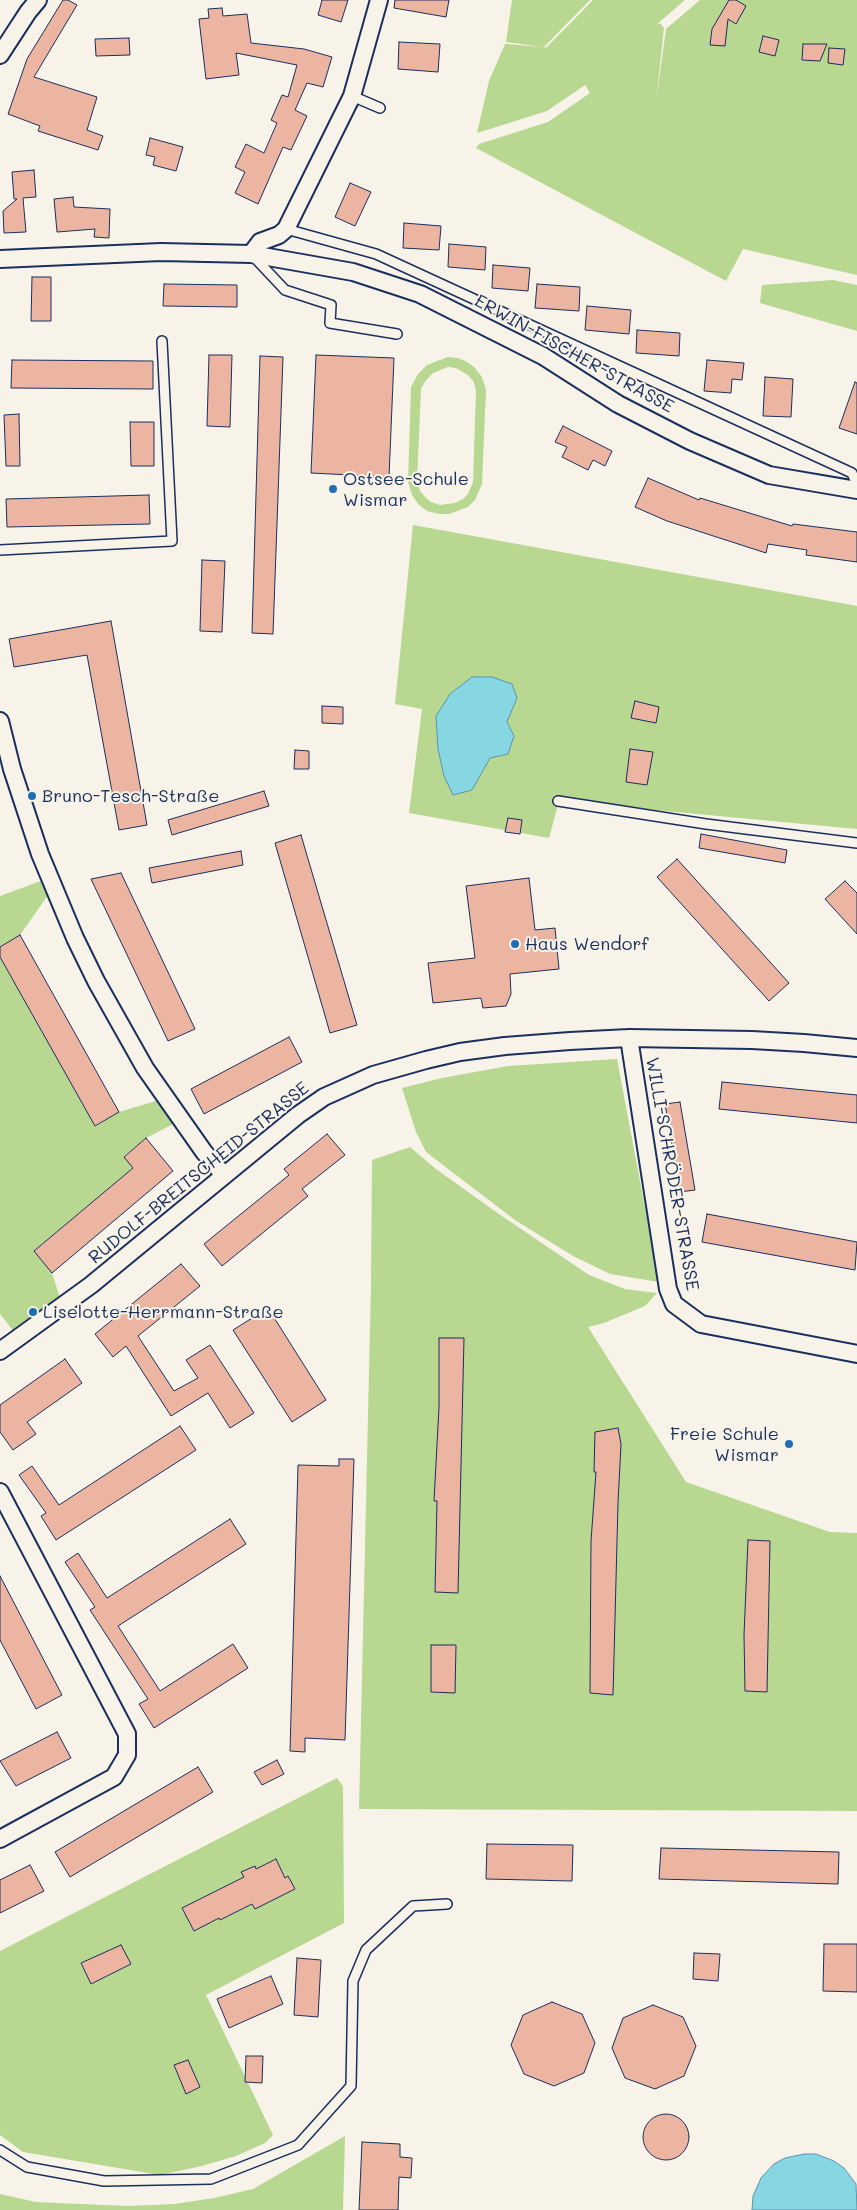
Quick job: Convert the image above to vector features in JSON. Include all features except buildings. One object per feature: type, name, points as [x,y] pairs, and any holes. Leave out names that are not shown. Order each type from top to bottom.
[{"type":"street","points":[[0,56],[28,12],[38,0]]},
{"type":"street","points":[[251,254],[260,242],[279,235],[286,229],[352,96],[379,0]]},
{"type":"street","name":"ERWIN-FISCHER-STRASSE","points":[[0,258],[161,252],[251,254],[353,272],[420,294],[542,356],[618,404],[690,441],[769,475],[857,490]]},
{"type":"street","points":[[0,721],[3,748],[46,870],[96,981],[145,1068],[204,1152],[224,1175]]},
{"type":"street","name":"RUDOLF-BREITSCHEID-STRASSE","points":[[0,1351],[91,1286],[305,1110],[324,1097],[373,1075],[426,1060],[505,1046],[629,1038],[773,1041],[857,1048]]},
{"type":"street","name":"WILLI-SCHRÖDER-STRASSE","points":[[629,1038],[668,1289],[674,1304],[701,1324],[857,1354]]},
{"type":"street","points":[[0,1492],[127,1734],[127,1755],[114,1777],[0,1839]]},
{"type":"lane","points":[[352,96],[380,108]]},
{"type":"lane","points":[[286,229],[376,254],[852,474],[857,485]]},
{"type":"lane","points":[[251,254],[285,290],[330,305],[330,323],[397,334]]},
{"type":"lane","points":[[0,550],[172,541],[162,341]]},
{"type":"lane","points":[[558,801],[706,824],[857,844]]},
{"type":"lane","points":[[0,2150],[27,2167],[104,2180],[211,2180],[298,2145],[351,2086],[353,1981],[366,1950],[413,1906],[447,1904]]},
{"type":"green space","points":[[512,0],[590,0],[544,47],[546,48],[593,0],[685,0],[656,25],[660,23],[664,28],[656,102],[666,29],[700,0],[857,0],[857,275],[743,249],[726,281],[476,148],[479,144],[548,122],[590,93],[585,85],[547,111],[477,133],[489,81],[505,44],[543,47],[506,42]]},
{"type":"green space","points":[[833,280],[857,285],[857,331],[760,303],[762,285]]},
{"type":"green space","points":[[448,357],[458,358],[474,367],[482,377],[486,390],[482,484],[475,500],[468,507],[449,514],[427,511],[418,504],[412,495],[408,482],[411,387],[418,374],[427,365]],"holes":[[[448,367],[456,368],[468,375],[474,382],[476,391],[473,482],[468,494],[463,499],[455,503],[440,505],[431,502],[425,497],[420,491],[417,481],[421,389],[433,373]]]},
{"type":"green space","points":[[413,525],[857,606],[857,829],[559,801],[549,838],[409,813],[422,709],[395,704]]},
{"type":"green space","points":[[49,878],[53,888],[20,935],[0,947],[0,896]]},
{"type":"green space","points":[[0,957],[96,1126],[119,1112],[166,1098],[181,1120],[146,1138],[124,1156],[133,1168],[34,1251],[52,1273],[63,1307],[19,1338],[0,1314]]},
{"type":"green space","points":[[617,1059],[659,1282],[610,1274],[573,1256],[515,1220],[426,1152],[416,1132],[402,1088],[442,1078],[508,1066]]},
{"type":"green space","points":[[410,1147],[436,1169],[589,1275],[625,1289],[657,1293],[645,1306],[604,1323],[588,1327],[686,1482],[830,1532],[857,1533],[857,1811],[359,1809],[372,1160]]},
{"type":"green space","points":[[337,1778],[343,1786],[344,1923],[206,1995],[273,2135],[265,2143],[236,2156],[160,2175],[23,2152],[0,2135],[0,1951]]},
{"type":"green space","points":[[345,2136],[343,2210],[0,2210],[0,2194],[36,2202],[128,2206],[174,2204],[214,2198],[253,2189]]},
{"type":"water","points":[[472,677],[492,677],[512,684],[517,698],[507,722],[514,736],[508,754],[490,758],[472,790],[453,795],[444,776],[438,749],[436,716],[450,694]]},
{"type":"water","points":[[804,2154],[816,2154],[834,2161],[844,2168],[856,2184],[857,2210],[752,2210],[753,2196],[761,2178],[774,2164],[785,2158]]},
{"type":"place","name":"Ostsee-Schule Wismar","points":[[333,489]]},
{"type":"place","name":"Bruno-Tesch-Straße","points":[[32,796]]},
{"type":"place","name":"Haus Wendorf","points":[[515,944]]},
{"type":"place","name":"Liselotte-Herrmann-Straße","points":[[33,1312]]},
{"type":"place","name":"Freie Schule Wismar","points":[[789,1444]]}]
